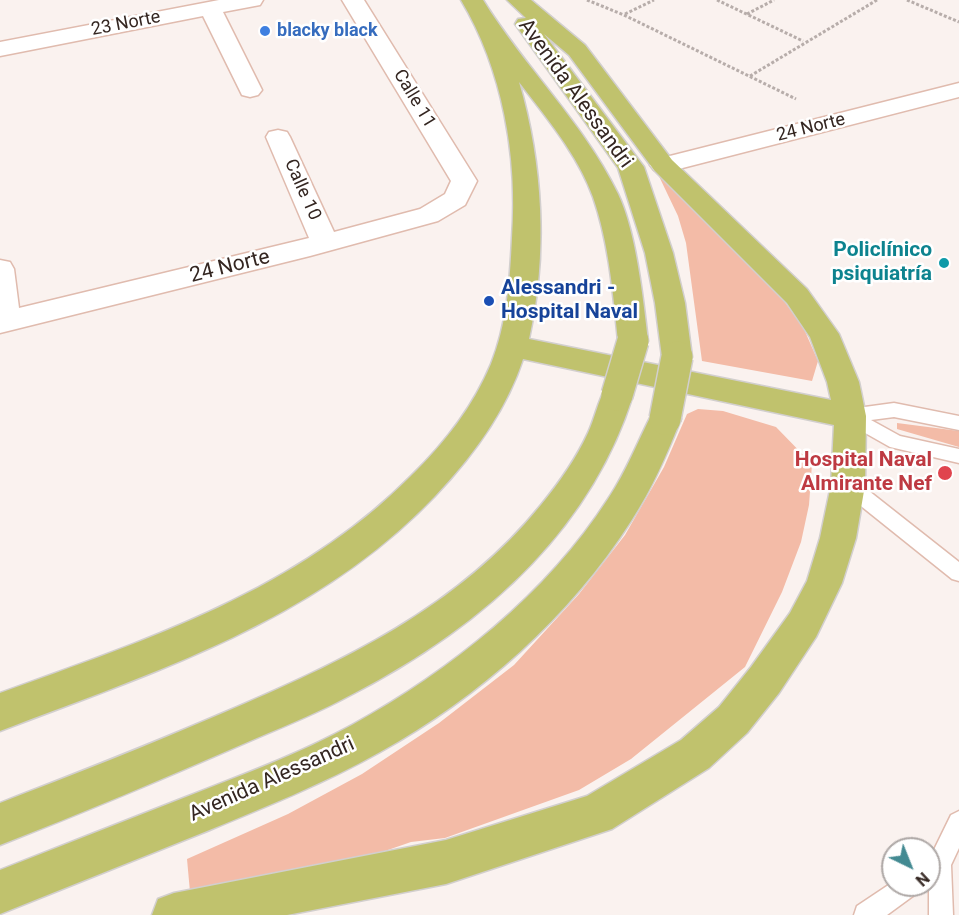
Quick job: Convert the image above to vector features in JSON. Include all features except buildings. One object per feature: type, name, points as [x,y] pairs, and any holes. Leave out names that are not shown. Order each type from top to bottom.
[{"type":"main road","name":"Avenida Alessandri","points":[[0,824],[146,767],[339,682],[426,632],[472,597],[513,561],[547,523],[578,480],[602,437],[618,395],[633,341],[618,240],[606,196],[583,153],[558,116],[486,23],[472,0]]},
{"type":"main road","name":"Avenida Alessandri","points":[[0,892],[292,776],[367,738],[434,696],[494,651],[545,603],[586,557],[620,510],[646,464],[665,419],[677,357],[670,303],[659,253],[631,167],[510,0]]},
{"type":"main road","points":[[174,915],[447,862],[597,814],[695,754],[733,720],[765,680],[803,625],[824,583],[838,538],[848,485],[850,416],[843,382],[824,334],[797,296],[663,165],[577,50],[518,0]]},
{"type":"main road","points":[[0,712],[230,624],[290,592],[344,557],[397,513],[426,486],[481,415],[499,380],[512,346],[523,285],[528,229],[527,178],[522,134],[513,94],[501,57],[486,23]]},
{"type":"main road","points":[[512,346],[850,416]]},
{"type":"street","points":[[167,0],[205,9],[250,90]]},
{"type":"street","name":"23 Norte","points":[[0,49],[252,0]]},
{"type":"street","name":"Calle 11","points":[[353,0],[464,181],[456,199]]},
{"type":"street","name":"24 Norte","points":[[663,165],[959,90]]},
{"type":"street","name":"Calle 10","points":[[278,137],[325,243]]},
{"type":"street","name":"24 Norte","points":[[3,322],[325,243],[429,215],[456,199]]},
{"type":"street","points":[[0,269],[3,322]]},
{"type":"lane","points":[[850,416],[894,410],[959,423]]},
{"type":"lane","points":[[850,416],[896,442],[959,456]]},
{"type":"lane","points":[[848,485],[959,573]]},
{"type":"lane","points":[[941,855],[959,823]]},
{"type":"lane","points":[[866,915],[892,897]]},
{"type":"lane","points":[[938,897],[941,915]]},
{"type":"path","points":[[587,0],[624,15],[840,120]]},
{"type":"path","points":[[624,15],[654,0]]},
{"type":"path","points":[[717,0],[804,42]]},
{"type":"path","points":[[747,14],[774,0]]},
{"type":"path","points":[[750,76],[877,0]]},
{"type":"path","points":[[907,0],[959,22]]},
{"type":"shaded area","points":[[656,170],[782,298],[804,329],[818,361],[812,381],[702,361],[686,243],[678,216]]},
{"type":"shaded area","points":[[698,409],[723,411],[776,427],[812,464],[809,505],[801,542],[782,592],[745,667],[631,759],[579,790],[445,838],[411,842],[359,860],[190,892],[187,859],[288,814],[362,774],[439,723],[514,665],[579,594],[625,535],[664,467],[687,414]]},
{"type":"shaded area","points":[[897,423],[959,431],[959,447],[897,429]]},
{"type":"place","name":"blacky black","points":[[265,31]]},
{"type":"place","name":"Policlínico psiquiatría","points":[[944,263]]},
{"type":"place","name":"Alessandri - Hospital Naval","points":[[489,301]]},
{"type":"place","name":"Hospital Naval Almirante Nef","points":[[945,473]]}]
